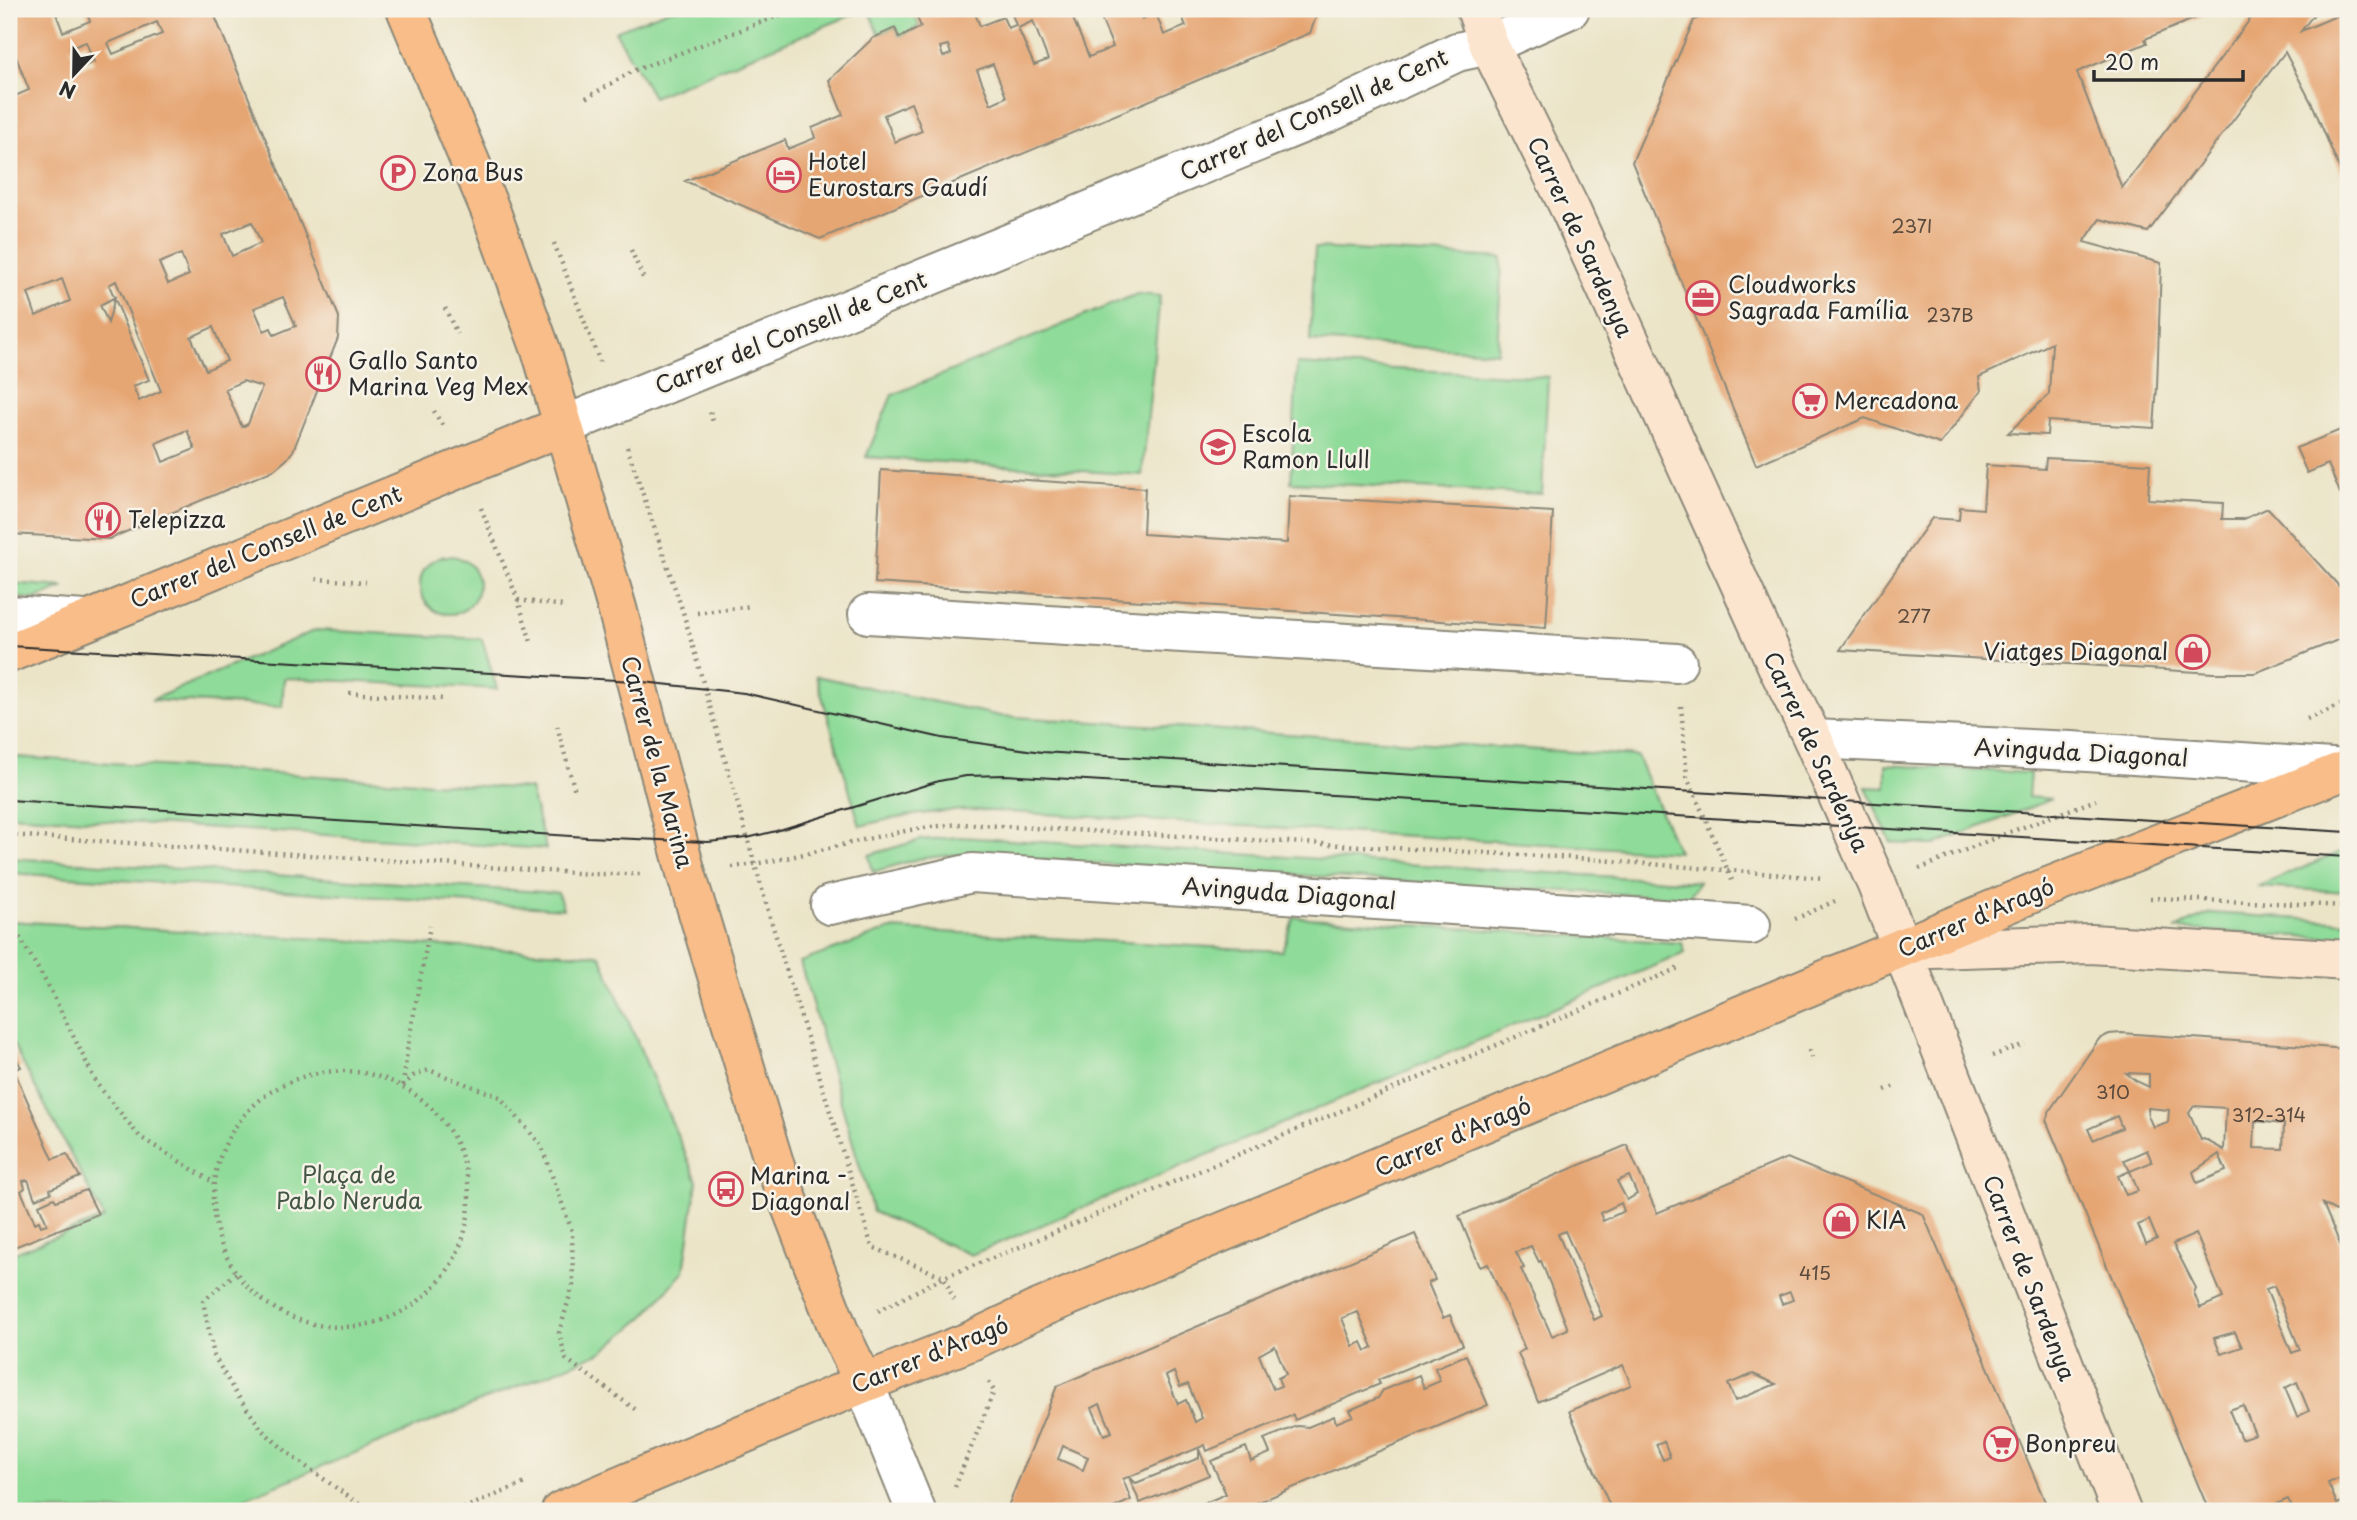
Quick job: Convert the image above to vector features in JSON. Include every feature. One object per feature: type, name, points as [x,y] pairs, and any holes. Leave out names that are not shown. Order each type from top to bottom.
[{"type":"main road","name":"Carrer de la Marina","points":[[406,9],[500,236],[542,353],[617,608],[680,852],[774,1163],[839,1331],[864,1382]]},
{"type":"main road","name":"Carrer del Consell de Cent","points":[[9,653],[563,426]]},
{"type":"main road","name":"Carrer d'Aragó","points":[[561,1511],[2035,892],[2348,769]]},
{"type":"street","name":"Carrer de Sardenya","points":[[1476,9],[1489,45],[1571,211],[1877,885],[2121,1511]]},
{"type":"street","name":"Carrer del Consell de Cent","points":[[563,426],[1328,113],[1457,52],[1489,45],[1570,9]]},
{"type":"street","points":[[868,614],[1677,663]]},
{"type":"street","points":[[9,615],[85,620]]},
{"type":"street","name":"Avinguda Diagonal","points":[[1813,739],[2072,751],[2348,769]]},
{"type":"street","name":"Avinguda Diagonal","points":[[830,905],[972,873],[1753,930]]},
{"type":"street","points":[[1901,950],[2091,944],[2348,960]]},
{"type":"street","name":"Carrer de la Marina","points":[[864,1382],[916,1511]]},
{"type":"path","points":[[586,98],[633,71],[796,9]]},
{"type":"path","points":[[631,250],[646,282]]},
{"type":"path","points":[[444,308],[457,334]]},
{"type":"path","points":[[627,446],[683,612],[769,914],[872,1247],[944,1277],[1692,963]]},
{"type":"path","points":[[480,504],[518,600],[531,642]]},
{"type":"path","points":[[314,579],[366,582]]},
{"type":"path","points":[[518,600],[564,606]]},
{"type":"path","points":[[697,613],[751,606]]},
{"type":"path","points":[[1677,663],[1687,777],[1753,930],[1835,902]]},
{"type":"path","points":[[349,693],[444,699]]},
{"type":"path","points":[[557,726],[575,791]]},
{"type":"path","points":[[756,865],[899,831],[963,824],[1562,858],[1825,878]]},
{"type":"path","points":[[9,835],[612,874]]},
{"type":"path","points":[[2239,902],[2348,906]]},
{"type":"path","points":[[9,919],[50,989],[97,1084],[140,1137],[213,1182]]},
{"type":"path","points":[[403,1086],[430,926]]},
{"type":"path","points":[[1989,1057],[2025,1044]]},
{"type":"path","points":[[1809,1049],[1812,1058]]},
{"type":"path","points":[[335,1070],[380,1076],[403,1086],[436,1111],[459,1147],[470,1187],[467,1229],[451,1267],[444,1275],[423,1298],[386,1319],[345,1328],[303,1322],[266,1303],[236,1273],[221,1245],[213,1214],[213,1182],[227,1139],[254,1104],[292,1080],[335,1070]]},
{"type":"path","points":[[403,1086],[413,1076],[429,1070],[500,1097],[541,1145],[572,1231],[573,1284],[559,1333],[566,1359],[636,1410]]},
{"type":"path","points":[[1885,1090],[1897,1085]]},
{"type":"path","points":[[236,1273],[203,1301],[214,1356],[235,1392],[263,1431],[294,1458],[369,1511]]},
{"type":"path","points":[[953,1492],[994,1391]]},
{"type":"green space","points":[[671,9],[866,9],[653,97],[615,31]]},
{"type":"green space","points":[[868,9],[913,9],[919,27],[900,36],[896,27],[879,34]]},
{"type":"green space","points":[[1315,248],[1502,258],[1497,352],[1310,341]]},
{"type":"green space","points":[[1137,294],[1160,296],[1142,475],[866,457],[892,395]]},
{"type":"green space","points":[[1297,364],[1548,377],[1542,494],[1291,482]]},
{"type":"green space","points":[[443,556],[455,556],[470,564],[478,579],[478,591],[470,606],[455,614],[443,614],[428,606],[420,591],[420,579],[428,564]]},
{"type":"green space","points":[[9,583],[65,587],[34,599],[9,597]]},
{"type":"green space","points":[[316,630],[482,639],[497,689],[284,678],[282,707],[151,700]]},
{"type":"green space","points":[[816,676],[1000,716],[1637,756],[1678,852],[976,810],[918,814],[860,826]]},
{"type":"green space","points":[[15,757],[530,789],[546,849],[9,815],[9,760]]},
{"type":"green space","points":[[1886,765],[2030,773],[2028,797],[2052,799],[1934,845],[1891,843],[1866,787],[1886,788]]},
{"type":"green space","points":[[960,837],[1699,882],[1688,898],[952,855],[918,859],[873,872],[869,855],[920,840]]},
{"type":"green space","points":[[2348,849],[2348,892],[2257,887]]},
{"type":"green space","points":[[9,858],[558,893],[563,909],[9,873]]},
{"type":"green space","points":[[2210,913],[2348,922],[2348,939],[2175,929]]},
{"type":"green space","points":[[1294,917],[1682,943],[1685,953],[971,1255],[873,1212],[800,962],[891,929],[1282,951]]},
{"type":"green space","name":"Plaça de Pablo Neruda","points":[[9,921],[600,955],[697,1181],[684,1271],[645,1316],[602,1352],[213,1511],[9,1511],[9,1255],[104,1218],[9,1037]]},
{"type":"building","points":[[9,9],[60,9],[55,11],[63,32],[90,21],[85,9],[212,9],[339,317],[338,338],[293,451],[286,460],[274,470],[109,539],[9,534],[9,254],[13,254],[9,245],[9,125],[19,121],[10,98],[29,90],[9,39]],"holes":[[[157,22],[162,34],[113,54],[108,43]],[[86,42],[94,62],[79,69],[70,48]],[[252,222],[261,243],[232,256],[223,234]],[[181,254],[189,275],[168,284],[159,263]],[[62,279],[70,301],[36,316],[28,293]],[[116,281],[161,391],[139,401],[133,386],[149,380],[115,298],[108,323],[100,305],[114,297],[109,285]],[[283,297],[296,326],[274,335],[271,328],[264,331],[254,308]],[[213,327],[227,361],[206,370],[191,337]],[[243,381],[262,387],[248,424],[242,427],[225,389]],[[187,430],[195,449],[163,462],[156,443]]]},
{"type":"building","points":[[980,9],[974,11],[980,26],[1003,17],[1008,28],[1016,25],[1010,9],[1069,9],[1089,57],[1113,47],[1097,9],[1138,9],[1142,19],[1156,13],[1164,35],[1186,26],[1179,9],[1319,9],[1310,33],[820,239],[685,181],[785,140],[788,149],[815,138],[812,128],[843,115],[829,80],[873,38],[895,28],[899,38],[921,27],[914,10]],"holes":[[[1033,21],[1048,60],[1034,65],[1018,28]],[[948,45],[951,54],[943,57],[940,47]],[[993,64],[1006,97],[991,104],[977,70]],[[911,103],[922,131],[895,142],[884,115]]]},
{"type":"building","points":[[1723,9],[2218,9],[2145,39],[2147,43],[2077,72],[2122,188],[2258,9],[2318,9],[2301,31],[2348,11],[2348,189],[2314,108],[2285,52],[2148,232],[2100,219],[2084,242],[2161,263],[2154,428],[2048,421],[2047,435],[2008,433],[2049,394],[2052,343],[1979,377],[1981,391],[1940,444],[1865,418],[1756,465],[1632,162],[1694,20]]},
{"type":"building","points":[[2348,427],[2348,489],[2340,493],[2328,464],[2307,473],[2296,448]]},
{"type":"building","points":[[2046,458],[2150,464],[2148,499],[2223,503],[2222,519],[2244,519],[2268,508],[2348,596],[2348,636],[2255,673],[2213,673],[1840,650],[1932,518],[1959,520],[1960,507],[1983,509],[1986,465],[2045,469]]},
{"type":"building","points":[[881,470],[1145,488],[1143,534],[1287,543],[1289,496],[1553,512],[1546,628],[875,583]]},
{"type":"building","points":[[2109,1034],[2348,1049],[2348,1199],[2336,1211],[2323,1204],[2345,1256],[2348,1255],[2348,1475],[2328,1483],[2337,1504],[2348,1500],[2348,1511],[2294,1511],[2288,1499],[2260,1511],[2209,1511],[2046,1120],[2050,1110],[2099,1039]],"holes":[[[2126,1073],[2149,1074],[2149,1087],[2136,1081]],[[2194,1106],[2226,1108],[2224,1150],[2204,1139],[2201,1140],[2189,1113]],[[2148,1108],[2169,1110],[2168,1122],[2153,1127]],[[2117,1116],[2122,1128],[2093,1140],[2088,1129]],[[2255,1121],[2284,1124],[2283,1149],[2254,1148]],[[2147,1150],[2152,1162],[2130,1171],[2124,1160]],[[2219,1154],[2226,1171],[2197,1183],[2193,1172]],[[2130,1171],[2138,1191],[2126,1195],[2118,1176]],[[2149,1220],[2157,1239],[2146,1244],[2138,1225]],[[2196,1234],[2223,1298],[2200,1308],[2194,1293],[2196,1288],[2173,1244]],[[2274,1286],[2300,1350],[2292,1353],[2266,1289]],[[2235,1332],[2242,1347],[2221,1354],[2214,1338]],[[2297,1382],[2309,1411],[2297,1417],[2285,1388]],[[2243,1405],[2255,1434],[2241,1439],[2229,1410]]]},
{"type":"building","points":[[9,1045],[21,1067],[9,1072]]},
{"type":"building","points":[[16,1075],[53,1159],[67,1154],[80,1177],[50,1189],[51,1193],[35,1199],[28,1180],[23,1181],[25,1188],[21,1191],[35,1223],[39,1221],[41,1226],[47,1224],[39,1205],[54,1198],[56,1201],[86,1190],[98,1214],[9,1249],[9,1078]]},
{"type":"building","points":[[1627,1145],[1657,1213],[1787,1158],[1923,1214],[2049,1511],[1612,1511],[1569,1411],[1631,1385],[1623,1365],[1538,1402],[1518,1353],[1525,1349],[1488,1264],[1480,1267],[1459,1216]],"holes":[[[1629,1176],[1637,1194],[1627,1200],[1617,1181]],[[1621,1203],[1624,1211],[1603,1221],[1600,1213]],[[1565,1231],[1602,1316],[1594,1320],[1558,1234]],[[1531,1246],[1539,1262],[1541,1261],[1568,1329],[1552,1336],[1521,1269],[1524,1268],[1516,1252]],[[1790,1292],[1793,1300],[1782,1304],[1779,1296]],[[1753,1374],[1776,1384],[1735,1401],[1728,1384]],[[1664,1441],[1670,1457],[1663,1460],[1656,1444]]]},
{"type":"building","points":[[1415,1234],[1435,1280],[1428,1283],[1443,1318],[1450,1315],[1463,1345],[1378,1380],[1380,1384],[1295,1420],[1293,1415],[1207,1451],[1205,1445],[1123,1479],[1131,1500],[1107,1511],[1006,1511],[1057,1386]],"holes":[[[1358,1312],[1373,1347],[1366,1351],[1362,1342],[1353,1346],[1342,1318]],[[1275,1346],[1286,1374],[1278,1378],[1281,1386],[1273,1389],[1259,1355]],[[1174,1372],[1180,1387],[1188,1384],[1202,1418],[1195,1422],[1186,1400],[1178,1404],[1166,1376]],[[1100,1404],[1112,1432],[1104,1435],[1092,1408]],[[1063,1446],[1088,1457],[1083,1470],[1058,1459]]]},
{"type":"building","points":[[1466,1355],[1488,1405],[1238,1511],[1186,1511],[1226,1494],[1211,1461],[1246,1447],[1251,1461],[1270,1453],[1264,1439],[1297,1426],[1308,1427],[1334,1416],[1336,1423],[1353,1416],[1350,1410],[1378,1398],[1383,1390],[1419,1375],[1424,1388],[1440,1381],[1435,1368]]},
{"type":"building","points":[[1199,1449],[1209,1475],[1140,1503],[1129,1477],[1136,1483],[1199,1458]]},
{"type":"tram line","points":[[9,646],[634,681],[744,693],[942,738],[1042,752],[2348,832]]},
{"type":"tram line","points":[[9,800],[587,837],[708,842],[747,838],[776,831],[939,781],[966,776],[1005,775],[2348,857]]},
{"type":"place","name":"Zona Bus","points":[[398,173]]},
{"type":"place","name":"Hotel Eurostars Gaudí","points":[[784,175]]},
{"type":"place","name":"Cloudworks Sagrada Família","points":[[1703,298]]},
{"type":"place","name":"Gallo Santo Marina Veg Mex","points":[[323,374]]},
{"type":"place","name":"Mercadona","points":[[1810,401]]},
{"type":"place","name":"Escola Ramon Llull","points":[[1218,447]]},
{"type":"place","name":"Telepizza","points":[[103,520]]},
{"type":"place","name":"Viatges Diagonal","points":[[2193,652]]},
{"type":"place","name":"Marina - Diagonal","points":[[726,1189]]},
{"type":"place","name":"KIA","points":[[1841,1221]]},
{"type":"place","name":"Bonpreu","points":[[2001,1444]]}]
